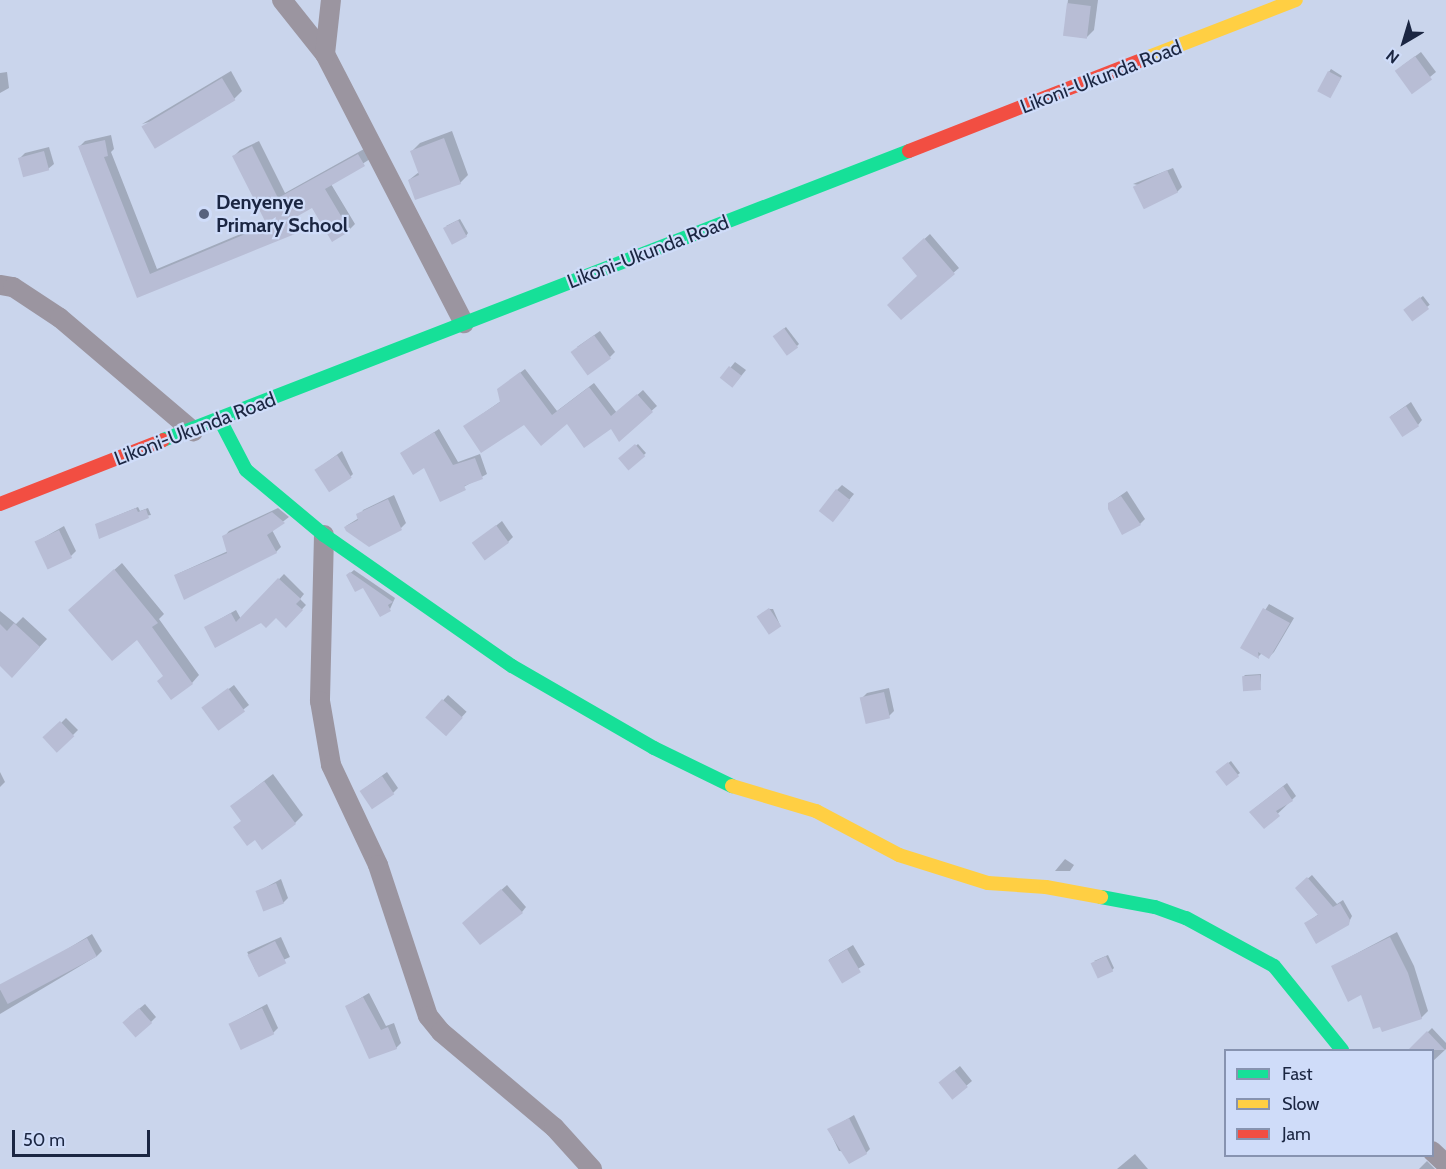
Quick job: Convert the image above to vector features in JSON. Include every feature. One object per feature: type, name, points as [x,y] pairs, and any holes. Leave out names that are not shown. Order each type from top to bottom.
[{"type":"main road","name":"Likoni-Ukunda Road","points":[[0,504],[193,431],[464,323],[1296,0]]},
{"type":"main road","points":[[220,420],[246,470],[324,535],[512,666],[654,748],[737,788],[816,811],[899,855],[988,882],[1046,887],[1155,907],[1186,918],[1274,966],[1341,1049]]},
{"type":"street","points":[[282,0],[325,54],[464,323]]},
{"type":"street","points":[[325,54],[331,0]]},
{"type":"street","points":[[0,285],[13,287],[60,318],[193,431]]},
{"type":"street","points":[[324,535],[320,701],[331,765],[378,865],[428,1016],[441,1032],[554,1127],[592,1169]]},
{"type":"street","points":[[1434,1153],[1446,1164]]},
{"type":"building","points":[[1067,3],[1091,6],[1087,39],[1063,36]]},
{"type":"building","points":[[1415,56],[1432,79],[1412,94],[1395,71]]},
{"type":"building","points":[[1328,71],[1341,78],[1330,98],[1317,91]]},
{"type":"building","points":[[222,78],[235,100],[155,149],[141,126]]},
{"type":"building","points":[[444,138],[461,184],[415,200],[408,180],[419,175],[410,151]]},
{"type":"building","points":[[105,140],[108,156],[104,157],[150,274],[267,225],[232,156],[252,146],[278,198],[358,154],[365,166],[325,189],[350,231],[332,242],[312,208],[289,221],[295,234],[137,298],[78,146]]},
{"type":"building","points":[[44,151],[49,170],[23,177],[18,158]]},
{"type":"building","points":[[1167,170],[1178,192],[1144,209],[1133,187]]},
{"type":"building","points":[[458,220],[467,237],[452,245],[443,228]]},
{"type":"building","points":[[924,238],[955,274],[901,320],[887,305],[917,276],[902,258]]},
{"type":"building","points":[[1420,297],[1429,309],[1412,322],[1403,310]]},
{"type":"building","points":[[784,328],[798,347],[787,356],[773,336]]},
{"type":"building","points":[[594,335],[611,358],[588,376],[571,352]]},
{"type":"building","points":[[729,366],[742,376],[732,388],[720,378]]},
{"type":"building","points":[[520,372],[552,415],[589,387],[611,416],[637,394],[653,412],[619,442],[611,429],[584,448],[567,424],[541,446],[524,425],[481,453],[463,426],[500,402],[497,389]]},
{"type":"building","points":[[1406,406],[1419,426],[1402,437],[1389,417]]},
{"type":"building","points":[[434,432],[453,465],[475,458],[483,479],[464,486],[466,490],[440,502],[424,468],[413,475],[400,453]]},
{"type":"building","points":[[635,444],[645,456],[628,470],[618,458]]},
{"type":"building","points":[[337,455],[352,478],[329,492],[314,470]]},
{"type":"building","points":[[836,489],[850,500],[833,522],[819,511]]},
{"type":"building","points":[[1121,496],[1141,525],[1122,535],[1108,509],[1108,503]]},
{"type":"building","points":[[388,499],[402,530],[369,547],[346,531],[344,527],[358,520],[356,514]]},
{"type":"building","points":[[136,508],[138,512],[146,509],[149,518],[99,539],[95,524]]},
{"type":"building","points":[[272,512],[285,523],[267,535],[277,553],[184,600],[174,575],[227,553],[222,536]]},
{"type":"building","points":[[496,525],[509,543],[485,560],[472,543]]},
{"type":"building","points":[[59,530],[72,558],[48,570],[35,541]]},
{"type":"building","points":[[114,569],[158,623],[152,627],[193,684],[171,700],[157,681],[163,676],[137,640],[112,661],[68,610]]},
{"type":"building","points":[[350,572],[393,602],[388,605],[391,611],[380,617],[363,588],[355,592],[346,575]]},
{"type":"building","points":[[278,578],[301,599],[296,604],[303,610],[286,628],[276,618],[266,628],[261,623],[215,648],[204,627],[231,613],[236,622]]},
{"type":"building","points":[[769,608],[781,626],[769,635],[757,616]]},
{"type":"building","points":[[1263,608],[1290,623],[1269,659],[1258,652],[1259,659],[1240,648]]},
{"type":"building","points":[[14,623],[40,647],[12,678],[0,666],[0,624],[7,631]]},
{"type":"building","points":[[1260,675],[1261,690],[1243,691],[1242,676]]},
{"type":"building","points":[[228,688],[245,711],[218,731],[201,707]]},
{"type":"building","points":[[884,692],[890,718],[866,724],[860,698]]},
{"type":"building","points":[[442,699],[463,718],[446,736],[425,718]]},
{"type":"building","points":[[60,721],[74,736],[57,753],[42,737]]},
{"type":"building","points":[[1228,762],[1239,776],[1226,786],[1215,772]]},
{"type":"building","points":[[382,776],[394,794],[372,809],[360,791]]},
{"type":"building","points":[[264,781],[296,824],[262,850],[255,840],[247,846],[233,827],[241,821],[230,806]]},
{"type":"building","points":[[1283,786],[1293,801],[1276,811],[1280,816],[1264,829],[1249,812]]},
{"type":"building","points":[[1307,877],[1333,907],[1340,903],[1350,920],[1349,925],[1316,944],[1304,923],[1318,915],[1295,888]]},
{"type":"building","points":[[276,883],[284,904],[263,911],[255,891]]},
{"type":"building","points":[[501,889],[523,913],[480,945],[462,923]]},
{"type":"building","points":[[1390,937],[1408,973],[1422,1019],[1382,1032],[1380,1027],[1373,1029],[1361,995],[1348,1002],[1331,966]]},
{"type":"building","points":[[87,938],[97,957],[8,1004],[0,990],[0,984]]},
{"type":"building","points":[[275,941],[286,963],[259,977],[247,955]]},
{"type":"building","points":[[847,949],[861,972],[842,983],[828,960]]},
{"type":"building","points":[[1106,956],[1113,971],[1098,979],[1091,963]]},
{"type":"building","points":[[363,997],[381,1030],[388,1027],[397,1049],[369,1059],[345,1006]]},
{"type":"building","points":[[139,1008],[152,1023],[136,1038],[122,1022]]},
{"type":"building","points":[[262,1008],[274,1034],[241,1050],[228,1024]]},
{"type":"building","points":[[1427,1031],[1445,1050],[1434,1049],[1409,1049]]},
{"type":"building","points":[[954,1070],[968,1087],[952,1100],[938,1083]]},
{"type":"building","points":[[849,1118],[867,1154],[849,1164],[827,1129]]},
{"type":"traffic: fast","points":[[163,440],[909,151]]},
{"type":"traffic: fast","points":[[220,420],[246,470],[324,535],[512,666],[654,748],[732,786]]},
{"type":"traffic: fast","points":[[1101,897],[1155,907],[1186,918],[1274,966],[1341,1049]]},
{"type":"traffic: slow","points":[[1141,60],[1296,0]]},
{"type":"traffic: slow","points":[[732,786],[816,811],[899,855],[988,883],[1046,887],[1101,897]]},
{"type":"traffic: jam","points":[[909,151],[1141,60]]},
{"type":"traffic: jam","points":[[0,504],[163,440]]},
{"type":"place","name":"Denyenye Primary School","points":[[204,214]]}]
